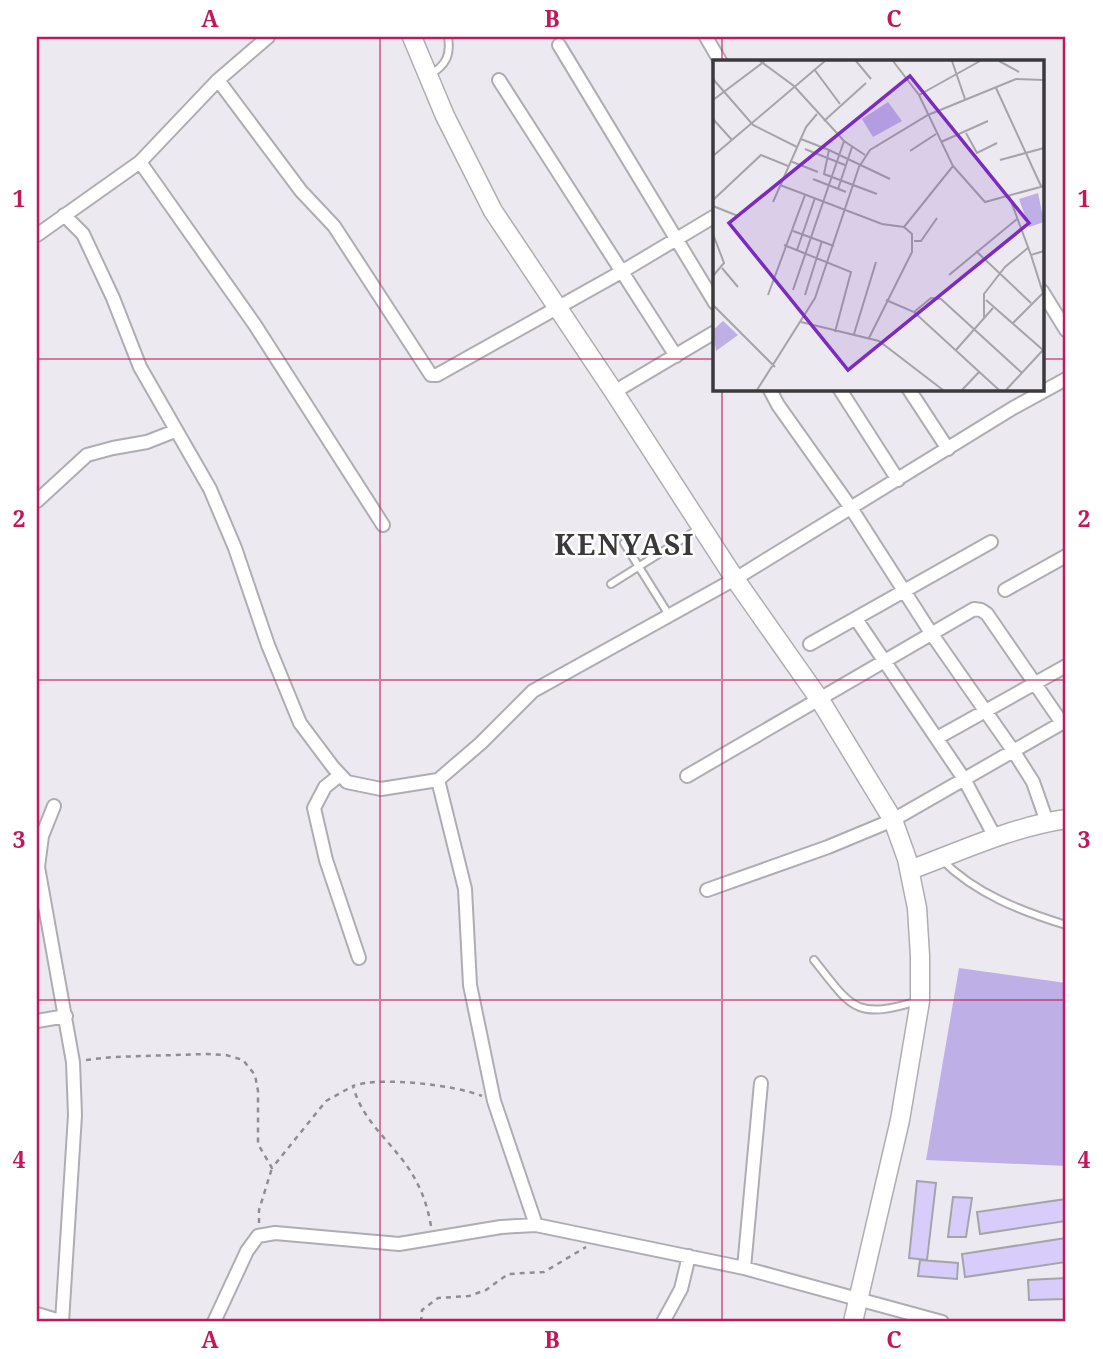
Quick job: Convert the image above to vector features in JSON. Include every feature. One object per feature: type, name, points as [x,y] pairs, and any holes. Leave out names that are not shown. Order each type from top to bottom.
[{"type":"street","points":[[37,235],[140,162],[218,80],[268,37]]},
{"type":"street","points":[[412,37],[427,76],[493,211],[735,579],[820,700],[893,820],[910,870],[916,908],[920,1001],[900,1120],[853,1322]]},
{"type":"street","points":[[706,37],[719,60]]},
{"type":"street","points":[[559,45],[713,300]]},
{"type":"street","points":[[218,80],[301,191],[334,226],[431,375],[437,376],[713,217]]},
{"type":"street","points":[[499,80],[676,356]]},
{"type":"street","points":[[140,162],[255,325],[383,525]]},
{"type":"street","points":[[64,215],[83,234],[113,298],[140,367],[211,489],[235,548],[268,645],[300,723],[347,782],[381,789],[438,780],[481,743],[533,691],[735,579],[1013,408],[1066,379]]},
{"type":"street","points":[[1044,294],[1066,330]]},
{"type":"street","points":[[614,392],[713,333]]},
{"type":"street","points":[[770,390],[851,508],[931,633],[1014,752],[1033,782],[1047,822]]},
{"type":"street","points":[[840,390],[898,480]]},
{"type":"street","points":[[909,390],[948,449]]},
{"type":"street","points":[[37,501],[87,455],[147,442],[175,431]]},
{"type":"street","points":[[810,643],[991,542]]},
{"type":"street","points":[[1005,590],[1066,556]]},
{"type":"street","points":[[687,776],[974,610],[987,614],[1064,722],[893,820],[707,890]]},
{"type":"street","points":[[856,619],[964,779],[995,837]]},
{"type":"street","points":[[937,738],[1066,666]]},
{"type":"street","points":[[340,775],[325,787],[314,808],[326,860],[359,958]]},
{"type":"street","points":[[438,780],[465,889],[470,985],[494,1101],[537,1224]]},
{"type":"street","points":[[37,1314],[62,1322],[75,1115],[73,1062],[38,867],[41,836],[54,806]]},
{"type":"street","points":[[910,870],[995,837],[1066,818]]},
{"type":"street","points":[[37,1021],[66,1016]]},
{"type":"street","points":[[744,1268],[761,1083]]},
{"type":"street","points":[[214,1322],[247,1251],[258,1236],[275,1233],[399,1244],[501,1227],[537,1224],[744,1268],[942,1322]]},
{"type":"street","points":[[663,1322],[681,1289],[689,1256]]},
{"type":"lane","points":[[427,76],[441,69],[446,61],[450,50],[448,37]]},
{"type":"lane","points":[[611,584],[702,527]]},
{"type":"lane","points":[[624,543],[669,615]]},
{"type":"lane","points":[[941,859],[956,875],[987,895],[1066,925]]},
{"type":"lane","points":[[814,960],[846,1000],[864,1010],[888,1010],[920,1001]]},
{"type":"path","points":[[73,1062],[112,1057],[207,1054],[226,1055],[243,1060],[255,1075],[258,1144],[272,1168]]},
{"type":"path","points":[[258,1236],[260,1210],[272,1168],[326,1101],[364,1082],[398,1081],[437,1085],[474,1093],[494,1101]]},
{"type":"path","points":[[353,1086],[369,1121],[405,1163],[421,1190],[435,1239]]},
{"type":"path","points":[[421,1322],[422,1310],[438,1298],[469,1296],[486,1290],[508,1274],[544,1272],[580,1252],[596,1237]]},
{"type":"shaded area","points":[[959,968],[1066,983],[1066,1166],[926,1160]]},
{"type":"building","points":[[917,1181],[936,1183],[927,1260],[909,1258]]},
{"type":"building","points":[[953,1197],[972,1198],[966,1237],[948,1237]]},
{"type":"building","points":[[1066,1199],[1066,1221],[980,1234],[977,1212]]},
{"type":"building","points":[[1066,1238],[1066,1262],[965,1277],[962,1254]]},
{"type":"building","points":[[920,1260],[958,1263],[957,1279],[918,1276]]},
{"type":"building","points":[[1066,1278],[1066,1299],[1029,1300],[1028,1280]]},
{"type":"district","name":"KENYASI","points":[[625,545]]}]
